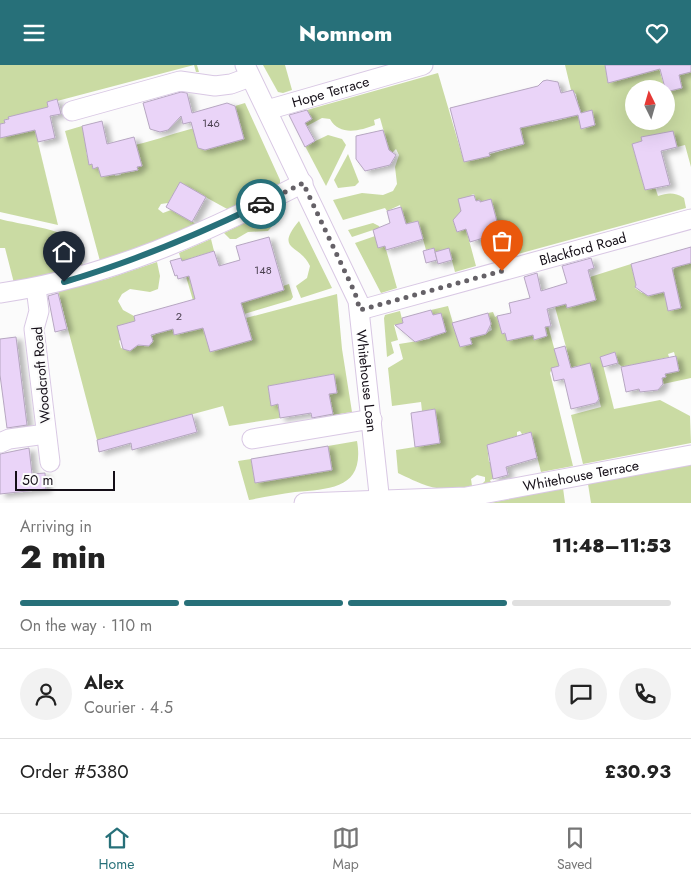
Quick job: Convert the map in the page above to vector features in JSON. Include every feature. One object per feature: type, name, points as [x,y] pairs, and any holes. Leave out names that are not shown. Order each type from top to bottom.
[{"type":"street","name":"Hope Terrace","points":[[268,110],[423,65]]},
{"type":"street","name":"Whitehouse Loan","points":[[72,111],[180,81],[215,86],[231,84],[247,71],[268,110],[355,293],[360,310],[380,501]]},
{"type":"street","points":[[0,293],[36,288],[96,273],[146,255],[227,221],[303,183]]},
{"type":"street","name":"Blackford Road","points":[[360,310],[691,219]]},
{"type":"street","name":"Woodcroft Road","points":[[36,288],[39,311],[34,329],[50,462]]},
{"type":"street","points":[[252,439],[372,419]]},
{"type":"street","points":[[0,443],[10,439],[46,434]]},
{"type":"street","name":"Whitehouse Terrace","points":[[304,503],[466,497],[691,455]]},
{"type":"green space","points":[[0,65],[194,65],[57,101],[56,99],[47,102],[48,107],[9,117],[9,119],[4,120],[5,123],[0,124]]},
{"type":"green space","points":[[194,65],[197,65],[199,72],[196,72]]},
{"type":"green space","points":[[263,65],[285,65],[292,90],[283,93],[278,92]]},
{"type":"green space","points":[[565,65],[605,65],[608,83],[659,68],[662,80],[625,80],[625,130],[675,130],[675,90],[682,88],[679,75],[691,68],[691,167],[685,145],[677,147],[672,132],[641,137],[642,141],[632,144],[645,190],[655,187],[658,196],[671,194],[680,196],[684,198],[686,208],[507,257],[491,200],[482,210],[480,200],[476,201],[474,194],[471,195],[475,212],[453,220],[457,232],[466,229],[476,266],[455,272],[449,249],[435,252],[433,248],[426,250],[418,221],[406,224],[400,205],[387,211],[385,208],[343,220],[333,200],[362,193],[383,195],[393,191],[397,184],[395,167],[399,155],[396,149],[392,153],[389,150],[380,118],[374,120],[375,125],[350,131],[339,128],[330,119],[322,118],[307,126],[305,123],[307,110],[438,73],[464,162],[524,144],[519,121],[550,117],[552,122],[567,118],[565,109],[578,103],[576,94],[571,90]],"holes":[[[592,111],[595,125],[582,129],[578,114]]]},
{"type":"green space","points":[[245,103],[280,180],[280,184],[229,210],[180,183],[168,203],[161,204],[158,209],[163,213],[171,210],[198,225],[100,261],[65,131],[82,126],[90,149],[86,151],[89,164],[92,164],[93,169],[98,167],[101,177],[114,174],[115,176],[121,175],[120,171],[130,169],[131,172],[138,170],[137,167],[142,165],[135,145],[183,131],[199,127],[194,133],[198,148],[244,139],[235,106]]},
{"type":"green space","points":[[35,130],[58,225],[0,212],[0,138]]},
{"type":"green space","points":[[328,135],[342,139],[346,145],[326,186],[305,146]]},
{"type":"green space","points":[[348,154],[359,182],[355,186],[338,188],[334,180]]},
{"type":"green space","points":[[276,208],[278,219],[268,231],[248,232],[236,239],[230,239],[224,233]]},
{"type":"green space","points":[[0,219],[51,230],[70,237],[75,242],[65,245],[67,252],[53,256],[55,265],[81,259],[83,266],[14,283],[5,248],[0,248]]},
{"type":"green space","points":[[299,221],[332,288],[301,298],[296,286],[307,278],[310,266],[306,259],[291,247],[289,243],[292,231]]},
{"type":"green space","points":[[373,223],[379,226],[383,236],[378,248],[385,246],[397,288],[381,293],[355,243],[378,235],[376,229],[352,237],[348,230]]},
{"type":"green space","points":[[211,239],[214,251],[191,258],[252,340],[246,318],[337,294],[342,349],[352,412],[333,415],[329,394],[337,393],[334,374],[268,386],[271,405],[278,404],[280,418],[229,426],[223,406],[97,440],[58,291],[107,279],[157,262],[160,276],[158,289],[150,292],[130,289],[122,294],[118,301],[123,310],[134,316],[135,321],[119,341],[121,348],[130,351],[136,346],[149,346],[153,342],[152,336],[155,335],[155,332],[173,329],[175,335],[184,333],[184,329],[200,324],[179,253]]},
{"type":"green space","points":[[679,250],[683,265],[691,263],[691,378],[663,384],[662,378],[665,373],[679,371],[674,352],[668,354],[669,357],[636,367],[635,364],[622,367],[618,363],[615,352],[601,357],[614,409],[660,400],[690,416],[691,443],[583,464],[571,415],[601,407],[594,378],[586,380],[582,365],[569,368],[567,363],[552,368],[550,373],[573,466],[541,472],[531,432],[522,434],[520,431],[517,432],[517,436],[510,438],[514,453],[500,442],[487,445],[489,462],[492,462],[496,478],[490,480],[491,482],[482,484],[485,481],[485,477],[477,475],[471,479],[472,486],[450,489],[426,485],[398,473],[396,450],[440,443],[435,409],[422,411],[421,402],[392,406],[388,368],[403,359],[399,344],[430,339],[441,313],[433,315],[431,310],[448,306],[460,347],[472,344],[469,335],[483,335],[492,330],[488,313],[493,312],[495,317],[497,316],[502,334],[533,334],[534,339],[547,336],[545,327],[548,326],[558,362],[569,358],[555,307],[566,304],[590,277],[631,264],[635,288],[642,293],[648,289],[649,296],[664,292],[669,311],[681,308],[672,272],[675,268],[671,266],[675,251]]},
{"type":"green space","points":[[289,284],[293,297],[291,300],[244,314],[241,303],[284,290],[283,286]]},
{"type":"green space","points":[[400,311],[403,323],[394,325],[398,340],[391,342],[394,353],[387,357],[384,318],[385,315]]},
{"type":"green space","points":[[357,441],[358,457],[356,468],[351,477],[343,483],[333,487],[249,500],[238,461],[251,459],[255,483],[332,470],[328,446]]},
{"type":"green space","points":[[691,464],[691,503],[591,503],[588,484]]},
{"type":"green space","points":[[563,488],[565,503],[490,503]]},
{"type":"building","points":[[605,65],[691,65],[691,72],[679,75],[682,88],[675,90],[675,80],[663,80],[660,69],[608,83]]},
{"type":"building","points":[[547,80],[558,82],[561,93],[573,90],[581,113],[592,110],[595,125],[581,129],[578,115],[520,128],[524,144],[489,153],[490,156],[464,162],[450,108],[538,86]]},
{"type":"building","points":[[181,92],[187,93],[192,113],[227,103],[235,106],[244,139],[205,150],[198,148],[191,122],[183,124],[181,116],[168,130],[160,132],[150,129],[143,103]]},
{"type":"building","points":[[57,99],[61,114],[50,116],[55,138],[38,142],[35,130],[0,138],[0,124],[5,123],[4,120],[9,119],[8,117],[48,107],[47,102]]},
{"type":"building","points":[[307,110],[312,119],[305,123],[315,141],[305,147],[289,115]]},
{"type":"building","points":[[102,121],[107,144],[134,137],[142,166],[137,167],[138,170],[101,177],[98,167],[93,169],[92,164],[89,165],[82,126]]},
{"type":"building","points":[[383,130],[389,150],[396,155],[390,165],[365,171],[356,159],[356,136]]},
{"type":"building","points":[[673,131],[677,147],[661,151],[670,185],[645,190],[632,144],[642,141],[641,137]]},
{"type":"building","points":[[180,182],[206,197],[192,222],[166,207]]},
{"type":"building","points":[[474,195],[476,201],[480,200],[480,202],[491,199],[500,233],[470,242],[466,229],[457,232],[453,220],[461,211],[458,199]]},
{"type":"building","points":[[401,207],[406,224],[418,221],[423,239],[386,250],[385,246],[378,248],[373,230],[390,223],[387,211]]},
{"type":"building","points":[[269,237],[284,290],[241,303],[252,340],[210,352],[203,328],[174,335],[173,329],[151,335],[153,341],[149,346],[138,345],[130,351],[123,349],[117,326],[135,321],[134,316],[195,299],[189,276],[178,279],[177,275],[175,276],[170,261],[181,258],[182,261],[214,251],[219,266],[240,260],[236,246]]},
{"type":"building","points":[[75,242],[81,259],[55,265],[53,256],[67,252],[65,245]]},
{"type":"building","points":[[691,247],[691,263],[672,268],[681,308],[668,311],[664,292],[648,296],[635,287],[631,264]]},
{"type":"building","points":[[434,248],[437,260],[426,263],[423,251]]},
{"type":"building","points":[[449,248],[452,260],[438,264],[435,252]]},
{"type":"building","points":[[591,258],[594,268],[588,270],[596,300],[567,308],[566,304],[547,309],[551,326],[545,327],[547,336],[534,340],[533,335],[507,341],[505,333],[502,334],[497,316],[511,313],[509,303],[530,298],[524,277],[537,273],[541,291],[567,283],[562,266]]},
{"type":"building","points":[[58,293],[67,329],[55,332],[48,296]]},
{"type":"building","points":[[431,310],[433,315],[441,313],[446,332],[415,342],[395,325],[403,323],[402,318]]},
{"type":"building","points":[[488,313],[491,324],[486,334],[470,338],[472,344],[460,347],[452,323]]},
{"type":"building","points":[[16,337],[27,425],[7,428],[0,375],[0,339]]},
{"type":"building","points":[[565,346],[571,368],[590,363],[599,399],[596,403],[571,409],[564,379],[554,381],[551,368],[559,366],[554,349]]},
{"type":"building","points":[[615,352],[618,363],[603,367],[600,357]]},
{"type":"building","points":[[676,356],[679,371],[665,374],[666,377],[662,378],[663,384],[658,390],[640,392],[639,389],[626,392],[621,367]]},
{"type":"building","points":[[334,374],[337,393],[329,394],[333,414],[312,418],[311,413],[280,418],[278,404],[271,406],[268,386]]},
{"type":"building","points":[[435,409],[440,443],[415,447],[411,413]]},
{"type":"building","points":[[192,414],[197,432],[132,450],[131,443],[99,452],[97,440]]},
{"type":"building","points":[[531,432],[537,458],[506,467],[508,475],[493,479],[487,445]]},
{"type":"building","points":[[328,446],[332,470],[255,483],[251,459]]},
{"type":"building","points":[[29,448],[32,474],[45,473],[46,489],[0,494],[0,454]]},
{"type":"way so far","points":[[261,204],[303,183],[355,293],[360,310],[502,271]]},
{"type":"route","points":[[64,282],[146,255],[207,230],[261,204]]}]
